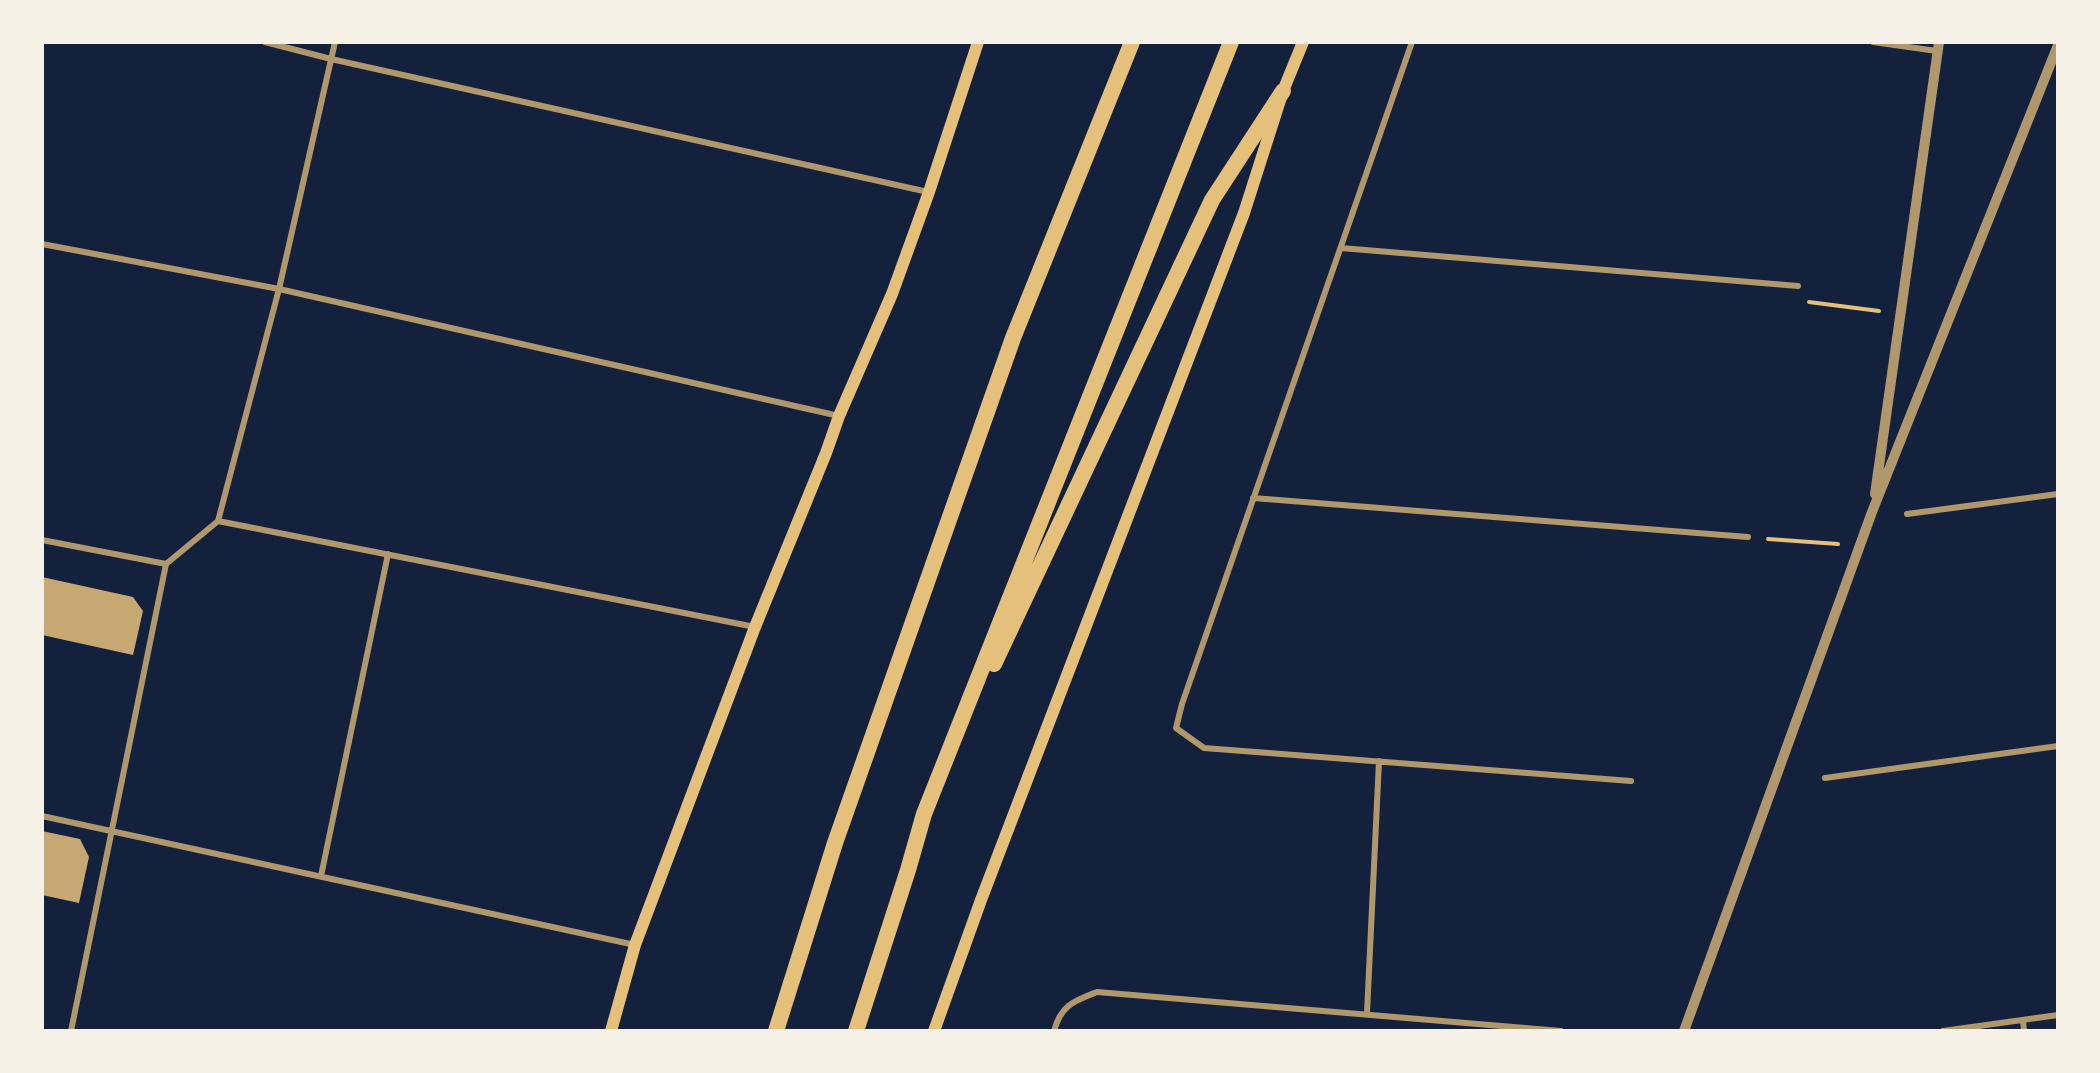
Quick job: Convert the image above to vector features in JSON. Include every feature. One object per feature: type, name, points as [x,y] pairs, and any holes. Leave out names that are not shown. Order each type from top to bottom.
[{"type":"highway","points":[[776,1031],[835,843],[1013,338],[1132,42]]},
{"type":"highway","points":[[856,1031],[924,814],[1231,42]]},
{"type":"highway","points":[[924,814],[1212,200],[1282,91]]},
{"type":"main road","points":[[611,1031],[635,945],[754,627],[839,416],[892,294],[929,192],[978,42]]},
{"type":"main road","points":[[934,1031],[981,900],[1244,213],[1282,91],[1303,42]]},
{"type":"street","points":[[265,42],[331,59],[929,192]]},
{"type":"street","points":[[71,1031],[166,564],[218,521],[279,289],[335,42]]},
{"type":"street","points":[[1412,42],[1182,704],[1176,728],[1204,748],[1632,781]]},
{"type":"street","points":[[1872,512],[1938,47],[1874,42]]},
{"type":"street","points":[[1684,1031],[1872,512],[2058,45]]},
{"type":"street","points":[[42,244],[279,289],[839,416]]},
{"type":"street","points":[[1341,248],[1798,286]]},
{"type":"street","points":[[1907,514],[2058,494]]},
{"type":"street","points":[[1253,498],[1748,537]]},
{"type":"street","points":[[218,521],[754,627]]},
{"type":"street","points":[[42,540],[166,564]]},
{"type":"street","points":[[321,876],[388,554]]},
{"type":"street","points":[[1826,778],[2058,746]]},
{"type":"street","points":[[1367,1013],[1380,761]]},
{"type":"street","points":[[42,816],[635,945]]},
{"type":"street","points":[[1054,1031],[1057,1020],[1069,1004],[1097,992],[1561,1031]]},
{"type":"street","points":[[1943,1031],[2058,1015]]},
{"type":"street","points":[[2023,1020],[2024,1031]]},
{"type":"path","points":[[1798,286],[1797,301],[1900,314]]},
{"type":"path","points":[[1748,537],[1860,546]]},
{"type":"building","points":[[42,577],[133,597],[143,611],[133,655],[42,635]]},
{"type":"building","points":[[42,831],[80,839],[89,857],[79,903],[42,895]]}]
